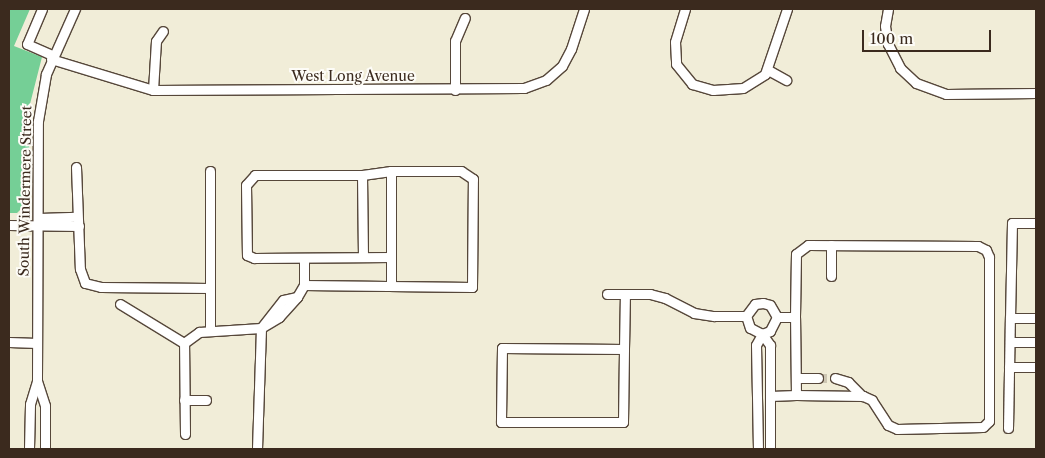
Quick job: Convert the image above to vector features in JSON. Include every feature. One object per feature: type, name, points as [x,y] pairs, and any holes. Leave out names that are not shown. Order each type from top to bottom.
[{"type":"street","name":"West Long Avenue","points":[[42,9],[27,44],[52,57],[153,90],[455,90],[524,88],[551,77],[568,58],[584,9]]},
{"type":"street","name":"South Windermere Street","points":[[30,449],[30,404],[37,381],[38,121],[52,57],[75,9]]},
{"type":"street","points":[[685,9],[675,42],[675,58],[687,80],[710,89],[743,88],[757,82],[768,70],[787,9]]},
{"type":"street","points":[[888,9],[885,26],[888,44],[900,68],[916,83],[946,94],[1036,93]]},
{"type":"street","points":[[455,90],[455,41],[465,18]]},
{"type":"street","points":[[153,90],[156,41],[163,31]]},
{"type":"street","points":[[768,70],[786,80]]},
{"type":"street","points":[[76,167],[77,217],[82,277],[91,286],[210,288]]},
{"type":"street","points":[[391,170],[391,286]]},
{"type":"street","points":[[304,285],[472,287],[473,179],[461,170],[391,170],[362,175],[256,174],[250,178],[246,186],[247,255],[304,258],[391,258]]},
{"type":"street","points":[[210,171],[210,330]]},
{"type":"street","points":[[362,175],[363,258]]},
{"type":"street","points":[[9,225],[77,217]]},
{"type":"street","points":[[39,222],[79,226]]},
{"type":"street","points":[[1008,428],[1012,223],[1036,223]]},
{"type":"street","points":[[796,395],[796,254],[808,245],[978,246],[986,250],[989,258],[989,421],[983,427],[896,429],[888,425],[872,400],[863,396],[848,382],[835,378]]},
{"type":"street","points":[[831,245],[832,276]]},
{"type":"street","points":[[184,343],[199,332],[261,328],[279,317],[304,285],[304,258]]},
{"type":"street","points":[[607,294],[650,294],[665,298],[694,314],[746,316]]},
{"type":"street","points":[[624,349],[502,348],[501,422],[623,422],[625,294]]},
{"type":"street","points":[[746,316],[755,304],[763,303],[770,305],[777,317]]},
{"type":"street","points":[[120,304],[184,343]]},
{"type":"street","points":[[746,316],[750,328],[762,334],[770,345],[770,449]]},
{"type":"street","points":[[777,317],[795,317]]},
{"type":"street","points":[[758,449],[756,345],[762,334],[770,332],[777,317]]},
{"type":"street","points":[[1010,318],[1036,318]]},
{"type":"street","points":[[257,449],[261,328]]},
{"type":"street","points":[[9,342],[37,342]]},
{"type":"street","points":[[1010,342],[1036,342]]},
{"type":"street","points":[[184,343],[185,434]]},
{"type":"street","points":[[1009,367],[1036,367]]},
{"type":"street","points":[[796,378],[818,378]]},
{"type":"street","name":"South Windermere Street","points":[[37,381],[45,406],[45,449]]},
{"type":"street","points":[[770,396],[863,396]]},
{"type":"street","points":[[184,400],[206,400]]},
{"type":"green space","points":[[9,9],[30,9],[14,46],[42,57],[30,104],[28,202],[17,213],[9,213]]},
{"type":"tunnel","points":[[818,378],[835,378]]}]
